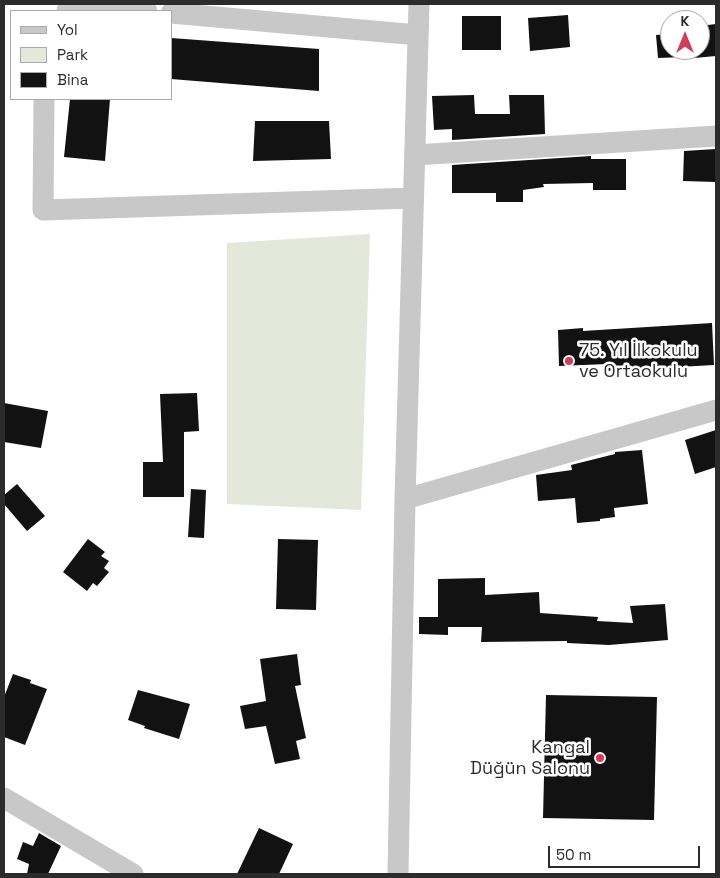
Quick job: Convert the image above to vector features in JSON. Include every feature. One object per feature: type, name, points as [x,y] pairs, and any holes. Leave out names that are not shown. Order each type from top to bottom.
[{"type":"street","points":[[398,874],[405,499],[419,4]]},
{"type":"street","points":[[68,10],[75,5],[135,10]]},
{"type":"street","points":[[172,13],[418,35]]},
{"type":"street","points":[[44,100],[43,210],[413,198]]},
{"type":"street","points":[[415,154],[716,136]]},
{"type":"street","points":[[405,499],[716,410]]},
{"type":"street","points":[[4,798],[133,874]]},
{"type":"green space","points":[[370,234],[361,510],[227,504],[227,243]]},
{"type":"building","points":[[568,15],[570,47],[530,51],[528,18]]},
{"type":"building","points":[[462,16],[501,16],[501,50],[462,50]]},
{"type":"building","points":[[716,24],[716,56],[710,57],[710,25]]},
{"type":"building","points":[[656,35],[660,35],[660,58],[658,58]]},
{"type":"building","points":[[172,38],[319,49],[319,91],[172,79]]},
{"type":"building","points":[[474,95],[475,114],[510,114],[509,95],[544,95],[545,134],[452,140],[452,129],[434,130],[432,96]]},
{"type":"building","points":[[70,100],[110,100],[105,161],[64,157]]},
{"type":"building","points":[[255,121],[329,121],[331,159],[253,161]]},
{"type":"building","points":[[716,149],[716,182],[683,181],[684,151]]},
{"type":"building","points":[[591,156],[591,159],[626,159],[626,190],[593,190],[593,183],[543,184],[544,187],[523,190],[523,202],[496,202],[496,193],[452,193],[452,165]]},
{"type":"building","points":[[712,323],[714,365],[607,371],[607,364],[559,366],[558,330],[583,328],[583,331]]},
{"type":"building","points":[[197,393],[199,431],[184,432],[184,497],[143,497],[143,462],[163,462],[160,394]]},
{"type":"building","points":[[4,403],[48,411],[41,448],[4,442]]},
{"type":"building","points":[[716,430],[716,467],[695,474],[685,440]]},
{"type":"building","points":[[642,450],[648,504],[614,508],[615,517],[600,519],[600,521],[577,523],[575,498],[538,501],[536,475],[572,470],[571,465],[615,454],[615,452]]},
{"type":"building","points":[[17,484],[45,516],[27,531],[4,504],[4,495]]},
{"type":"building","points":[[191,489],[206,490],[204,538],[188,537]]},
{"type":"building","points":[[88,539],[105,552],[101,556],[109,561],[104,568],[109,572],[97,586],[93,583],[87,591],[63,572]]},
{"type":"building","points":[[278,539],[318,540],[316,610],[276,609]]},
{"type":"building","points":[[485,578],[485,595],[539,592],[540,613],[598,617],[597,621],[633,623],[630,606],[665,604],[668,640],[609,645],[567,643],[567,641],[481,642],[482,627],[448,627],[448,635],[419,634],[419,617],[438,617],[438,579]]},
{"type":"building","points":[[297,654],[301,685],[295,686],[306,738],[296,741],[300,759],[275,764],[266,726],[245,729],[240,706],[266,701],[260,659]]},
{"type":"building","points":[[13,674],[31,680],[30,683],[47,689],[25,745],[4,737],[4,697]]},
{"type":"building","points":[[138,690],[190,704],[179,739],[144,728],[145,726],[128,720]]},
{"type":"building","name":"Kangal Düğün Salonu","points":[[546,695],[657,697],[654,820],[543,818]]},
{"type":"building","points":[[259,828],[293,844],[279,874],[237,874]]},
{"type":"building","points":[[39,833],[61,846],[48,874],[27,874],[29,864],[17,859],[23,842],[33,846]]},
{"type":"place","name":"75. Yıl İlkokulu ve Ortaokulu","points":[[569,361]]},
{"type":"place","name":"Kangal Düğün Salonu","points":[[600,758]]}]
